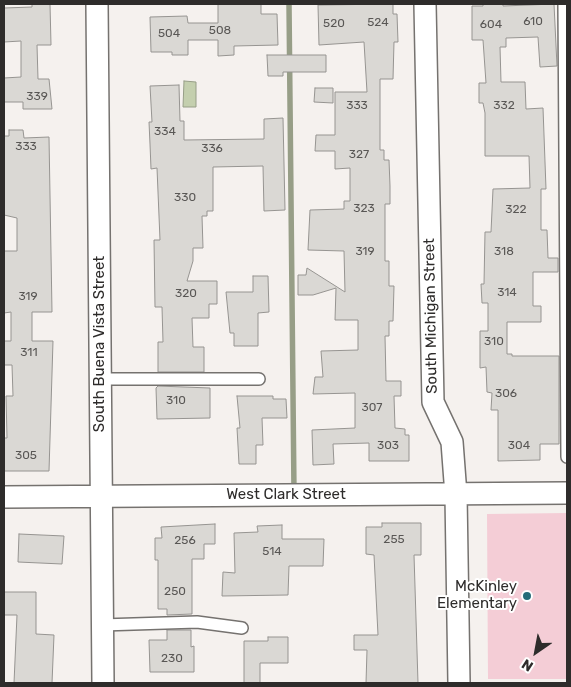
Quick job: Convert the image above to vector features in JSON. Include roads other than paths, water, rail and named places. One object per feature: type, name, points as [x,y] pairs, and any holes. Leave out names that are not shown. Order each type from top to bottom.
[{"type":"street","name":"South Buena Vista Street","points":[[97,4],[102,683]]},
{"type":"street","name":"South Michigan Street","points":[[425,4],[433,402],[452,442],[456,495],[459,683]]},
{"type":"street","name":"West Clark Street","points":[[4,497],[567,493]]},
{"type":"lane","points":[[564,4],[567,457]]},
{"type":"lane","points":[[100,379],[259,379]]},
{"type":"lane","points":[[102,625],[197,622],[242,628]]},
{"type":"waterway","points":[[289,4],[294,492]]},
{"type":"place","name":"McKinley Elementary","points":[[527,596]]}]
